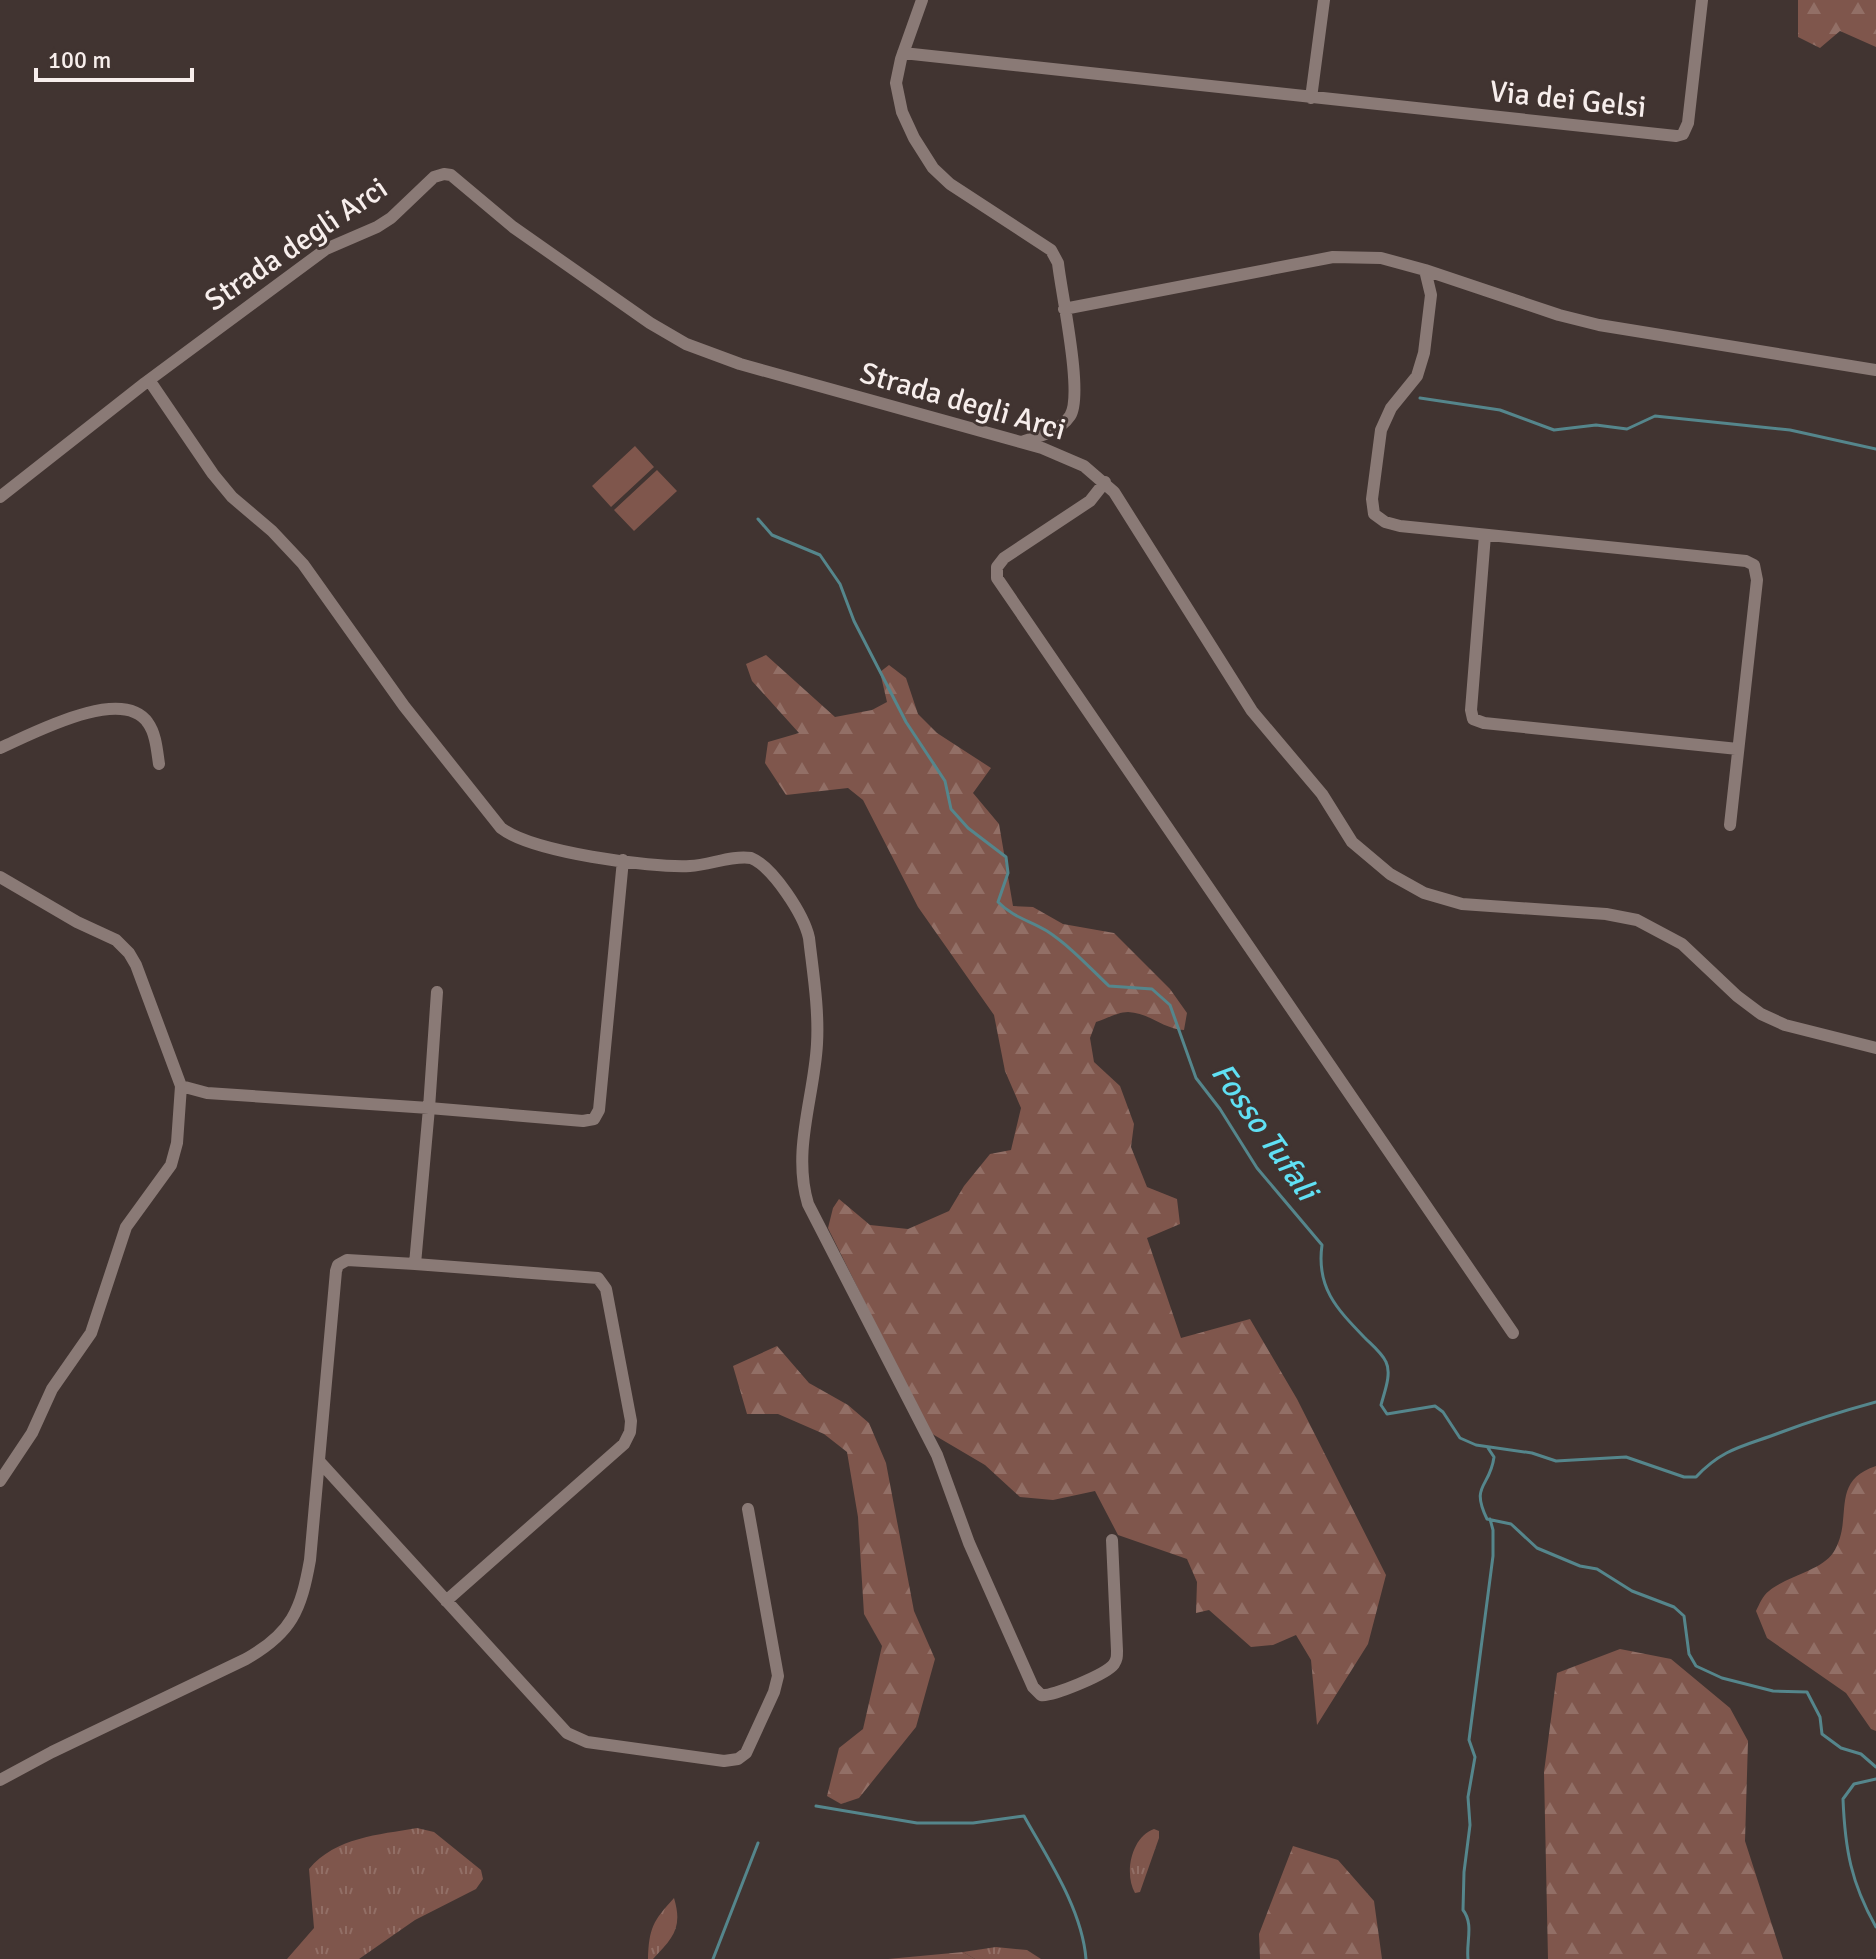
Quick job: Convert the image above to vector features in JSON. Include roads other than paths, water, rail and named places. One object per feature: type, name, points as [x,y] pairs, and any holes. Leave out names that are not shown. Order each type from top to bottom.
[{"type":"street","points":[[922,0],[897,78],[898,96],[907,125],[937,173],[1053,253],[1058,263],[1073,368],[1075,405],[1070,416],[1059,426],[1021,442]]},
{"type":"street","points":[[1311,98],[1324,0]]},
{"type":"street","name":"Via dei Gelsi","points":[[903,53],[1680,136],[1686,131],[1688,123],[1702,0]]},
{"type":"street","name":"Strada degli Arci","points":[[0,497],[149,380],[329,246],[387,221],[427,181],[444,174],[454,176],[513,227],[632,311],[692,347],[749,367],[1021,442],[1076,461],[1105,482],[1252,711],[1322,794],[1352,842],[1390,874],[1424,893],[1462,904],[1599,914],[1637,920],[1682,944],[1761,1014],[1785,1025],[1876,1048]]},
{"type":"street","points":[[1064,309],[1333,257],[1381,258],[1599,325],[1876,370]]},
{"type":"street","points":[[1425,270],[1431,301],[1423,360],[1414,382],[1391,408],[1383,425],[1375,467],[1372,510],[1381,520],[1391,524],[1746,561],[1754,565],[1757,580],[1730,825]]},
{"type":"street","points":[[149,380],[213,474],[303,564],[404,706],[498,825],[515,838],[528,843],[623,860],[684,866],[751,858],[767,868],[804,921],[809,938],[818,1040],[803,1147],[805,1194],[818,1228],[937,1455],[974,1555],[1033,1687],[1041,1695],[1052,1695],[1107,1670],[1115,1662],[1112,1540]]},
{"type":"street","points":[[1105,482],[1090,501],[1004,558],[997,567],[997,578],[1513,1333]]},
{"type":"street","points":[[1485,535],[1471,710],[1473,719],[1484,723],[1738,749]]},
{"type":"street","points":[[0,748],[75,717],[105,709],[128,708],[140,714],[150,725],[159,764]]},
{"type":"street","points":[[181,1086],[207,1093],[583,1121],[596,1117],[623,860]]},
{"type":"street","points":[[0,877],[123,946],[136,965],[181,1086],[177,1143],[171,1165],[126,1227],[89,1338],[52,1389],[32,1433],[0,1481]]},
{"type":"street","points":[[415,1264],[437,992]]},
{"type":"street","points":[[0,1780],[246,1659],[287,1629],[299,1608],[306,1583],[337,1268],[344,1261],[598,1278],[606,1289],[631,1421],[630,1432],[624,1444],[446,1601]]},
{"type":"street","points":[[319,1461],[562,1729],[573,1737],[602,1744],[724,1761],[738,1759],[748,1750],[774,1692],[778,1672],[748,1509]]},
{"type":"waterway","points":[[1420,398],[1500,410],[1554,430],[1596,425],[1627,429],[1655,416],[1790,430],[1876,449]]},
{"type":"waterway","name":"Fosso Tufali","points":[[758,519],[772,535],[820,555],[840,584],[854,621],[906,722],[945,781],[951,809],[968,828],[1006,857],[1008,873],[998,902],[1055,937],[1109,986],[1152,989],[1170,1005],[1196,1078],[1220,1109],[1257,1168],[1322,1245],[1322,1274],[1331,1297],[1384,1359],[1388,1378],[1381,1405],[1387,1414],[1435,1406],[1443,1412],[1460,1438],[1476,1445],[1532,1453],[1556,1461],[1626,1457],[1684,1477],[1696,1477],[1735,1449],[1876,1402]]},
{"type":"waterway","points":[[1488,1448],[1494,1457],[1480,1499],[1487,1519],[1511,1524],[1537,1548],[1580,1566],[1597,1569],[1632,1591],[1674,1607],[1684,1616],[1689,1654],[1696,1666],[1722,1678],[1773,1691],[1807,1692],[1820,1717],[1822,1734],[1841,1748],[1861,1754],[1876,1767]]},
{"type":"waterway","points":[[1468,1959],[1469,1927],[1463,1910],[1464,1872],[1470,1825],[1468,1797],[1475,1757],[1469,1740],[1493,1556],[1490,1519]]},
{"type":"waterway","points":[[1876,1779],[1854,1784],[1843,1799],[1851,1865],[1876,1927]]},
{"type":"waterway","points":[[816,1806],[917,1823],[973,1823],[1024,1816],[1071,1903],[1086,1959]]},
{"type":"waterway","points":[[713,1959],[758,1843]]}]
